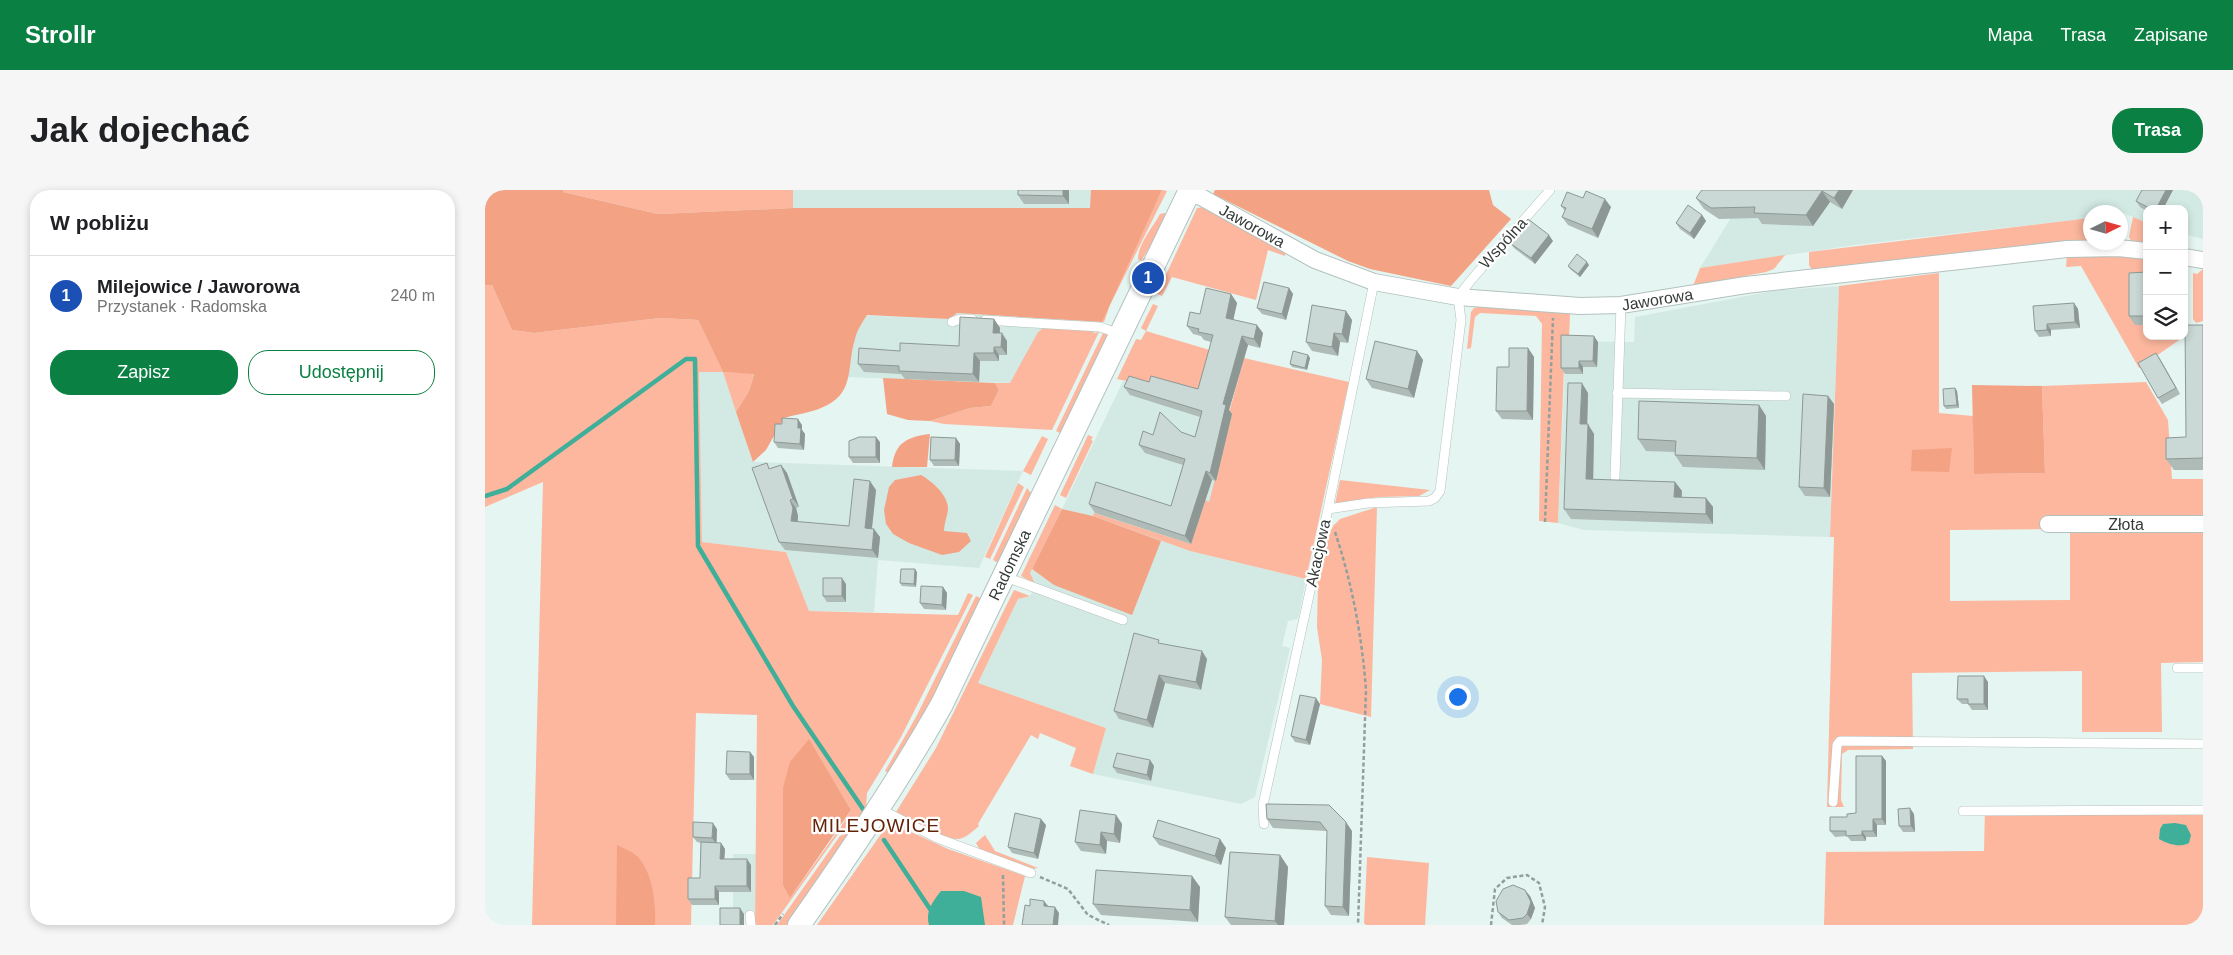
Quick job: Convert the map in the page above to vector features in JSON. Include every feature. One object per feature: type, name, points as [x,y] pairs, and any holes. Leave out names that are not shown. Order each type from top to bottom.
[{"type":"main road","name":"Radomska","points":[[792,918],[878,808],[942,704],[1187,191]]},
{"type":"street","name":"Jaworowa","points":[[1187,191],[1315,260],[1374,282],[1458,297],[1553,304],[1621,305],[1746,285],[2067,249],[2118,248],[2143,251]]},
{"type":"street","points":[[2188,258],[2203,260]]},
{"type":"street","name":"Złota","points":[[2048,524],[2203,524]]},
{"type":"lane","name":"Wspólna","points":[[1458,297],[1471,279],[1550,190]]},
{"type":"lane","name":"Akacjowa","points":[[1264,824],[1263,805],[1328,509],[1374,282]]},
{"type":"lane","points":[[1328,509],[1368,502],[1429,501],[1435,498],[1440,491],[1461,320],[1458,297]]},
{"type":"lane","points":[[1615,477],[1621,305]]},
{"type":"lane","points":[[952,322],[960,319],[1100,327],[1120,334]]},
{"type":"lane","points":[[1617,393],[1786,396]]},
{"type":"lane","points":[[1003,576],[1123,620]]},
{"type":"lane","points":[[2177,668],[2203,668]]},
{"type":"lane","points":[[1833,802],[1837,745],[1839,741],[2203,744]]},
{"type":"lane","points":[[878,808],[937,838],[1031,873]]},
{"type":"lane","points":[[1963,811],[2203,810]]},
{"type":"lane","points":[[750,915],[751,925]]},
{"type":"path","points":[[1545,522],[1553,304]]},
{"type":"path","points":[[1328,509],[1345,562],[1363,654],[1365,709],[1358,925]]},
{"type":"path","points":[[1003,864],[1004,925]]},
{"type":"path","points":[[1031,873],[1068,889],[1088,915],[1109,925]]},
{"type":"path","points":[[1491,925],[1495,889],[1507,878],[1527,875],[1539,883],[1545,906],[1542,925]]},
{"type":"path","points":[[775,925],[792,918]]},
{"type":"shaded area","points":[[485,190],[563,190],[563,192],[658,214],[793,208],[1090,208],[1091,190],[1162,190],[1102,322],[957,313],[949,319],[867,315],[856,336],[848,379],[840,395],[821,408],[784,418],[766,450],[753,462],[736,412],[749,391],[754,374],[723,372],[698,320],[660,318],[534,333],[512,330],[492,285],[485,285]]},
{"type":"shaded area","points":[[563,190],[793,190],[793,208],[658,214],[563,192]]},
{"type":"shaded area","points":[[793,190],[1091,190],[1091,208],[793,208]]},
{"type":"shaded area","points":[[1162,190],[1167,191],[1110,305],[1104,322],[1102,322],[1108,306]]},
{"type":"shaded area","points":[[1215,190],[1489,190],[1493,205],[1511,219],[1451,286],[1370,269],[1348,261],[1213,194]]},
{"type":"shaded area","points":[[1748,190],[2203,190],[2203,239],[2188,235],[2188,205],[2143,205],[2143,221],[2128,215],[2128,205],[2083,205],[2083,219],[1855,245],[1700,268]]},
{"type":"shaded area","points":[[1205,207],[1285,251],[1285,256],[1268,250],[1256,300],[1172,277],[1162,296],[1157,294],[1197,208]]},
{"type":"shaded area","points":[[1160,214],[1170,215],[1141,261],[1138,259],[1140,247]]},
{"type":"shaded area","points":[[2133,217],[2143,221],[2143,243],[2132,242],[2129,237]]},
{"type":"shaded area","points":[[2083,219],[2083,242],[1812,270],[1809,265],[1809,252]]},
{"type":"shaded area","points":[[1785,255],[1774,269],[1766,272],[1693,286],[1700,268]]},
{"type":"shaded area","points":[[2067,255],[2143,256],[2143,340],[2179,340],[2139,368],[2081,266],[2066,267]]},
{"type":"shaded area","points":[[2203,269],[2203,321],[2196,323],[2193,319],[2193,273],[2197,274]]},
{"type":"shaded area","points":[[1939,273],[1939,413],[1973,416],[1974,474],[2045,473],[2042,386],[2146,382],[2168,420],[2172,479],[2203,479],[2203,662],[2161,663],[2162,732],[2082,732],[2082,671],[1912,673],[1913,749],[1848,750],[1842,754],[1841,800],[1844,807],[1827,807],[1834,537],[1830,537],[1839,286]],"holes":[[[2070,529],[2070,600],[1950,601],[1950,530]]]},
{"type":"shaded area","points":[[485,285],[492,285],[512,330],[534,333],[660,318],[698,320],[723,372],[699,372],[702,542],[786,552],[809,611],[958,615],[968,593],[973,595],[901,737],[867,793],[866,808],[852,827],[838,834],[773,925],[755,925],[757,715],[696,713],[691,925],[532,925],[543,482],[485,507]],"holes":[[[809,740],[851,810],[840,828],[790,898]]]},
{"type":"shaded area","points":[[1839,286],[1830,537],[1584,530],[1558,523],[1566,341],[1634,342],[1635,317],[1773,291]]},
{"type":"shaded area","points":[[1153,304],[1158,306],[1146,331],[1141,328]]},
{"type":"shaded area","points":[[1477,307],[1570,313],[1569,341],[1565,342],[1558,523],[1539,521],[1542,324],[1536,316],[1480,313],[1475,317],[1471,348],[1467,349],[1471,312]]},
{"type":"shaded area","points":[[765,311],[949,319],[957,313],[1102,322],[1094,334],[1010,383],[762,374]]},
{"type":"shaded area","points":[[1045,327],[1089,329],[1094,333],[1099,332],[1052,430],[944,424],[930,421],[970,408],[991,406],[999,390],[995,383],[1010,383],[1038,332]]},
{"type":"shaded area","points":[[1146,331],[1213,351],[1204,398],[1117,379],[1136,339],[1141,340]]},
{"type":"shaded area","points":[[1103,333],[1109,335],[1062,434],[1056,431]]},
{"type":"shaded area","points":[[1244,358],[1349,382],[1306,579],[1190,551],[1093,516],[1094,513],[1191,544],[1205,500],[1209,502],[1232,414],[1229,413]]},
{"type":"shaded area","points":[[699,372],[723,372],[753,462],[1023,471],[979,568],[878,560],[874,612],[809,611],[786,552],[702,542]]},
{"type":"shaded area","points":[[723,372],[754,373],[749,391],[736,412]]},
{"type":"shaded area","points":[[883,378],[995,383],[999,390],[991,406],[970,408],[930,421],[908,420],[887,414]]},
{"type":"shaded area","points":[[1123,381],[1229,413],[1221,462],[1150,440],[1191,468],[1190,473],[1216,481],[1209,503],[1205,501],[1190,551],[1306,579],[1298,619],[1288,621],[1282,646],[1290,648],[1255,797],[1241,804],[1093,774],[1106,728],[978,683],[1018,599],[1030,596],[1034,588],[1035,583],[1029,574],[1032,569],[1054,585],[1160,541],[1093,516],[1062,509]]},
{"type":"shaded area","points":[[1972,385],[2042,386],[2045,473],[1974,474]]},
{"type":"shaded area","points":[[930,434],[927,467],[892,467],[896,452],[903,443],[914,437]]},
{"type":"shaded area","points":[[1088,435],[1093,437],[1091,440],[1093,441],[1066,498],[1060,495]]},
{"type":"shaded area","points":[[1042,436],[1048,439],[1031,475],[1023,471]]},
{"type":"shaded area","points":[[1952,448],[1949,472],[1911,471],[1912,450]]},
{"type":"shaded area","points":[[921,475],[935,485],[946,500],[948,510],[944,531],[967,533],[971,541],[959,552],[942,555],[909,543],[893,534],[886,524],[884,510],[889,487],[895,480]]},
{"type":"shaded area","points":[[1340,480],[1430,490],[1419,496],[1379,497],[1335,504]]},
{"type":"shaded area","points":[[1018,483],[1024,487],[990,559],[985,557]]},
{"type":"shaded area","points":[[1027,488],[1031,493],[998,563],[993,560]]},
{"type":"shaded area","points":[[1055,505],[1062,509],[1030,573],[1035,584],[1021,576]]},
{"type":"shaded area","points":[[1377,507],[1371,717],[1320,704],[1322,660],[1317,627],[1318,581],[1328,537],[1333,526],[1340,519]]},
{"type":"shaded area","points":[[1062,509],[1093,516],[1161,541],[1132,615],[1054,585],[1032,569]]},
{"type":"shaded area","points":[[1014,590],[1030,596],[1018,599],[978,683],[1106,728],[1093,774],[1070,766],[1076,748],[1040,733],[1038,739],[1031,735],[978,824],[979,826],[959,839],[944,836],[926,829],[896,812],[936,748]]},
{"type":"shaded area","points":[[976,596],[984,600],[958,654],[890,774],[885,771],[916,717]]},
{"type":"shaded area","points":[[809,739],[851,810],[790,898],[783,885],[783,788],[790,762]]},
{"type":"shaded area","points":[[2203,806],[2203,925],[1824,925],[1826,852],[1984,851],[1985,807]]},
{"type":"shaded area","points":[[2175,823],[2186,825],[2191,835],[2189,843],[2174,845],[2159,839],[2160,829],[2163,824]]},
{"type":"shaded area","points":[[886,827],[909,831],[948,849],[1025,876],[1013,925],[817,925]]},
{"type":"shaded area","points":[[857,830],[787,925],[777,925],[840,836]]},
{"type":"shaded area","points":[[985,835],[995,851],[1038,868],[1032,869],[980,850],[976,843]]},
{"type":"shaded area","points":[[617,845],[638,857],[647,872],[653,889],[655,925],[616,925]]},
{"type":"shaded area","points":[[733,854],[756,854],[755,915],[744,915],[733,907]]},
{"type":"shaded area","points":[[1367,857],[1429,863],[1425,925],[1366,925],[1364,923]]},
{"type":"shaded area","points":[[941,891],[964,891],[981,897],[985,925],[929,925],[929,911]]},
{"type":"building","points":[[1018,190],[1063,190],[1063,196],[1018,195]]},
{"type":"building","points":[[1702,190],[1839,190],[1834,198],[1822,191],[1806,215],[1754,213],[1755,207],[1711,208],[1696,198]]},
{"type":"building","points":[[2142,190],[2166,190],[2158,205],[2144,205],[2136,201]]},
{"type":"building","points":[[1586,191],[1605,199],[1592,229],[1562,217],[1566,208],[1561,206],[1567,192],[1583,198]]},
{"type":"building","points":[[1688,205],[1702,215],[1690,233],[1676,223]]},
{"type":"building","points":[[1528,219],[1549,235],[1531,258],[1510,243]]},
{"type":"building","points":[[1577,254],[1587,262],[1578,274],[1568,266]]},
{"type":"building","points":[[2143,272],[2143,316],[2129,316],[2129,273]]},
{"type":"building","points":[[1264,282],[1289,288],[1282,314],[1257,308]]},
{"type":"building","points":[[1206,288],[1231,294],[1226,318],[1257,325],[1254,339],[1242,336],[1223,404],[1226,405],[1210,473],[1206,471],[1185,536],[1089,504],[1096,482],[1171,506],[1185,459],[1139,445],[1143,431],[1153,435],[1160,412],[1181,432],[1195,437],[1202,411],[1124,387],[1129,376],[1149,382],[1151,376],[1198,389],[1213,335],[1198,332],[1199,329],[1187,326],[1190,312],[1200,314]]},
{"type":"building","points":[[2074,303],[2075,322],[2047,324],[2047,330],[2035,331],[2033,306]]},
{"type":"building","points":[[1312,305],[1346,311],[1342,334],[1334,333],[1332,347],[1306,342]]},
{"type":"building","points":[[960,317],[994,319],[993,333],[1002,333],[1001,347],[994,347],[994,353],[974,353],[973,374],[899,371],[899,366],[858,364],[859,348],[900,351],[900,343],[959,346]]},
{"type":"building","points":[[2188,325],[2203,325],[2203,458],[2166,459],[2166,438],[2186,437],[2185,340],[2188,340]]},
{"type":"building","points":[[1561,335],[1594,336],[1593,361],[1579,361],[1579,368],[1561,368]]},
{"type":"building","points":[[1375,341],[1417,351],[1408,389],[1366,379]]},
{"type":"building","points":[[1509,348],[1528,348],[1527,411],[1496,411],[1497,367],[1509,367]]},
{"type":"building","points":[[1293,351],[1308,355],[1305,368],[1290,364]]},
{"type":"building","points":[[2156,353],[2176,388],[2158,398],[2138,363]]},
{"type":"building","points":[[1568,383],[1582,383],[1580,424],[1588,424],[1586,479],[1675,482],[1674,497],[1706,498],[1706,514],[1564,509]]},
{"type":"building","points":[[1955,388],[1957,405],[1944,406],[1943,389]]},
{"type":"building","points":[[1803,394],[1828,396],[1824,488],[1799,487]]},
{"type":"building","points":[[1639,401],[1759,405],[1757,458],[1675,455],[1676,441],[1638,439]]},
{"type":"building","points":[[782,418],[798,419],[798,428],[801,428],[800,444],[774,442],[775,424],[782,424]]},
{"type":"building","points":[[859,437],[876,437],[876,457],[849,457],[849,441]]},
{"type":"building","points":[[931,437],[956,438],[955,460],[930,460]]},
{"type":"building","points":[[767,463],[769,469],[781,465],[793,499],[790,500],[793,508],[791,521],[849,526],[854,479],[870,481],[865,528],[874,529],[872,550],[779,542],[752,468]]},
{"type":"building","points":[[901,569],[915,569],[914,584],[900,583]]},
{"type":"building","points":[[823,578],[842,578],[842,596],[823,596]]},
{"type":"building","points":[[921,586],[943,587],[942,605],[920,603]]},
{"type":"building","points":[[1134,633],[1159,640],[1158,643],[1202,651],[1196,682],[1159,675],[1147,720],[1114,711]]},
{"type":"building","points":[[1958,676],[1984,676],[1984,704],[1968,704],[1968,699],[1957,699]]},
{"type":"building","points":[[1300,695],[1316,698],[1306,740],[1291,736]]},
{"type":"building","points":[[727,751],[750,752],[750,774],[726,774]]},
{"type":"building","points":[[1117,753],[1150,760],[1147,775],[1113,767]]},
{"type":"building","points":[[1856,756],[1882,756],[1882,819],[1873,819],[1873,831],[1862,831],[1862,835],[1846,836],[1846,831],[1830,831],[1830,817],[1847,817],[1847,814],[1856,813]]},
{"type":"building","points":[[1266,804],[1329,805],[1346,822],[1343,907],[1325,906],[1327,831],[1320,822],[1267,819]]},
{"type":"building","points":[[1910,808],[1911,826],[1899,826],[1898,809]]},
{"type":"building","points":[[1080,810],[1116,815],[1114,834],[1101,832],[1100,845],[1075,842]]},
{"type":"building","points":[[1015,813],[1041,819],[1034,853],[1008,847]]},
{"type":"building","points":[[1158,820],[1220,839],[1215,856],[1153,837]]},
{"type":"building","points":[[693,822],[713,823],[712,838],[693,837]]},
{"type":"building","points":[[701,842],[721,843],[720,859],[747,859],[747,886],[715,886],[715,899],[688,899],[688,878],[700,878]]},
{"type":"building","points":[[1230,852],[1280,855],[1275,921],[1225,917]]},
{"type":"building","points":[[1096,870],[1192,876],[1190,910],[1093,904]]},
{"type":"building","points":[[1513,885],[1525,890],[1531,902],[1527,914],[1523,918],[1509,920],[1498,912],[1496,901],[1503,889]]},
{"type":"building","points":[[1030,899],[1044,901],[1044,906],[1055,907],[1053,925],[1022,925],[1025,905],[1030,906]]},
{"type":"building","points":[[720,908],[740,908],[740,925],[720,925]]},
{"type":"waterway","points":[[485,496],[507,489],[686,359],[695,359],[698,546],[793,706],[863,809]]},
{"type":"waterway","points":[[884,840],[932,912]]},
{"type":"place","name":"Milejowice / Jaworowa","points":[[1148,278]]},
{"type":"district","name":"MILEJOWICE","points":[[876,825]]}]
